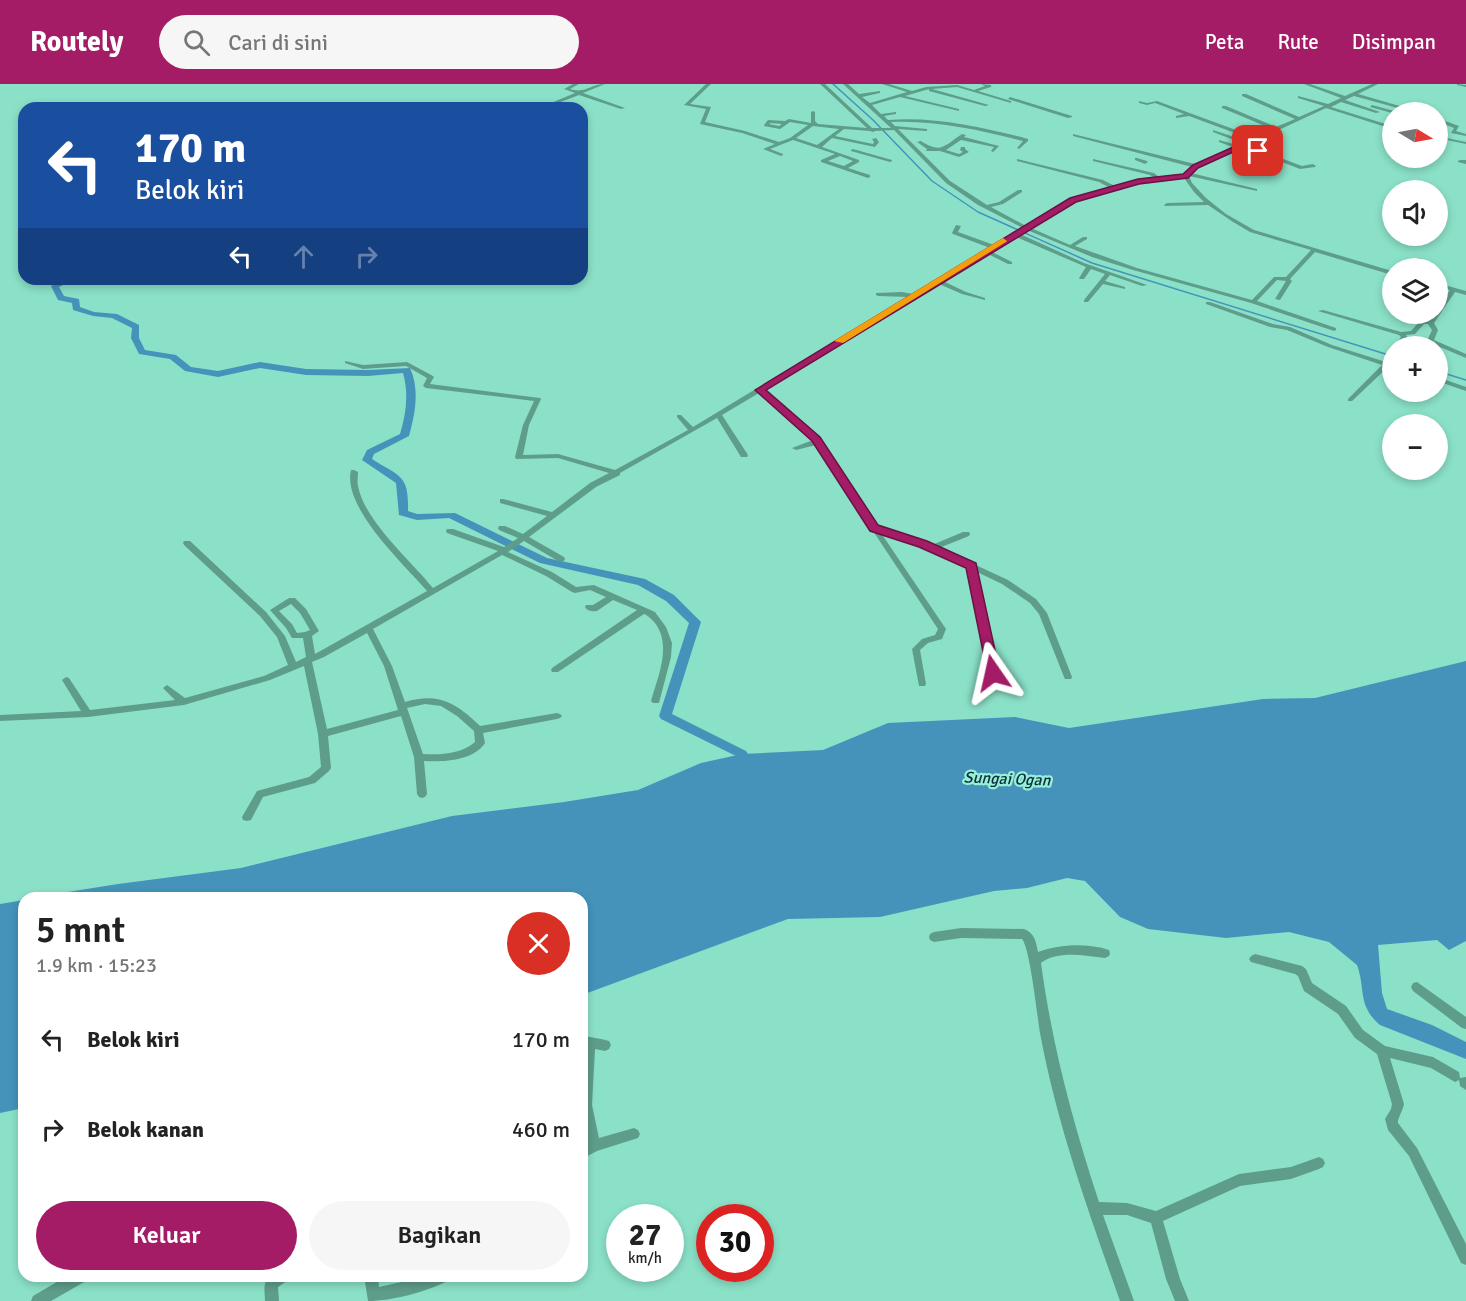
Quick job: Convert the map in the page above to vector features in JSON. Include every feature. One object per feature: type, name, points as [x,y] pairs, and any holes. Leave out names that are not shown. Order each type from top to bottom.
[{"type":"street","points":[[577,84],[566,89],[623,108]]},
{"type":"street","points":[[557,102],[603,84]]},
{"type":"street","points":[[709,84],[686,105],[709,108],[702,123],[740,131],[780,144]]},
{"type":"street","points":[[822,84],[874,134],[877,141],[875,146],[859,147],[823,161],[868,176]]},
{"type":"street","points":[[845,84],[889,121],[947,181],[1024,228],[1216,293],[1253,302],[1334,329]]},
{"type":"street","points":[[884,84],[912,93]]},
{"type":"street","points":[[891,86],[900,84]]},
{"type":"street","points":[[974,91],[989,86],[983,84]]},
{"type":"street","points":[[1306,84],[1382,113]]},
{"type":"street","points":[[1364,84],[1374,85]]},
{"type":"street","points":[[1459,84],[1466,86]]},
{"type":"street","points":[[868,105],[926,88],[959,85],[1070,117]]},
{"type":"street","points":[[1186,175],[1194,167],[1374,85]]},
{"type":"street","points":[[926,88],[987,105]]},
{"type":"street","points":[[858,96],[880,93],[894,98]]},
{"type":"street","points":[[1354,94],[1382,102]]},
{"type":"street","points":[[1244,95],[1300,118]]},
{"type":"street","points":[[901,96],[957,110]]},
{"type":"street","points":[[1300,97],[1382,125]]},
{"type":"street","points":[[1008,98],[1029,99]]},
{"type":"street","points":[[1342,99],[1382,109]]},
{"type":"street","points":[[1141,102],[1155,102],[1208,122],[1245,144],[1259,159],[1280,166]]},
{"type":"street","points":[[930,103],[925,107],[947,112]]},
{"type":"street","points":[[1224,107],[1276,129]]},
{"type":"street","points":[[1319,110],[1356,123]]},
{"type":"street","points":[[813,112],[813,124]]},
{"type":"street","points":[[880,114],[892,112]]},
{"type":"street","points":[[1178,117],[1189,114]]},
{"type":"street","points":[[786,123],[789,120],[844,126],[874,134],[895,128],[925,133],[902,134]]},
{"type":"street","points":[[889,121],[906,120],[960,127],[1026,140],[1019,148]]},
{"type":"street","points":[[1198,124],[1208,122]]},
{"type":"street","points":[[1448,142],[1456,127],[1449,123]]},
{"type":"street","points":[[780,155],[765,149],[793,139],[813,124]]},
{"type":"street","points":[[818,147],[844,126]]},
{"type":"street","points":[[1215,131],[1302,168],[1313,166]]},
{"type":"street","points":[[1075,135],[1194,167]]},
{"type":"street","points":[[1451,135],[1466,135]]},
{"type":"street","points":[[1451,135],[1466,143]]},
{"type":"street","points":[[942,150],[962,136],[997,146],[993,151]]},
{"type":"street","points":[[832,137],[890,162]]},
{"type":"street","points":[[793,139],[858,160],[843,168]]},
{"type":"street","points":[[919,141],[932,150]]},
{"type":"street","points":[[1221,141],[1264,146]]},
{"type":"street","points":[[920,151],[942,150],[959,156],[967,152],[962,150],[963,148]]},
{"type":"street","points":[[1095,159],[1160,178]]},
{"type":"street","points":[[1137,159],[1145,162]]},
{"type":"street","points":[[1136,170],[1148,159],[1194,167]]},
{"type":"street","points":[[1019,160],[1101,182],[1114,188]]},
{"type":"street","points":[[1160,178],[1167,169]]},
{"type":"street","points":[[1186,175],[1191,187],[1235,222],[1252,231],[1348,263],[1382,271]]},
{"type":"street","points":[[0,718],[88,714],[184,702],[267,678],[309,660],[508,548],[593,485],[718,415],[1073,200],[1114,188],[1186,175],[1255,190]]},
{"type":"street","points":[[987,207],[1001,203],[1020,191]]},
{"type":"street","points":[[1167,205],[1211,203]]},
{"type":"street","points":[[947,234],[956,230],[1010,262]]},
{"type":"street","points":[[1015,234],[1082,264],[1144,285]]},
{"type":"street","points":[[1072,246],[1085,238]]},
{"type":"street","points":[[1278,299],[1289,281],[1287,279],[1314,250]]},
{"type":"street","points":[[1082,278],[1089,266]]},
{"type":"street","points":[[1086,301],[1109,273]]},
{"type":"street","points":[[1253,302],[1275,278],[1287,279]]},
{"type":"street","points":[[1094,279],[1123,288]]},
{"type":"street","points":[[1117,295],[1131,280]]},
{"type":"street","points":[[938,281],[983,299]]},
{"type":"street","points":[[1448,288],[1466,293]]},
{"type":"street","points":[[1448,298],[1454,289]]},
{"type":"street","points":[[878,294],[912,296]]},
{"type":"street","points":[[1208,303],[1272,326],[1288,328],[1330,346],[1382,362]]},
{"type":"street","points":[[1321,311],[1401,334],[1413,333],[1420,324]]},
{"type":"street","points":[[1432,324],[1435,330],[1429,340],[1466,356]]},
{"type":"street","points":[[347,362],[363,367],[407,364],[429,376],[426,386],[538,399],[527,423],[519,457],[558,456],[617,473]]},
{"type":"street","points":[[1350,400],[1382,370]]},
{"type":"street","points":[[1448,382],[1466,388]]},
{"type":"street","points":[[760,390],[818,442],[942,629],[939,637],[925,641],[916,649],[922,684]]},
{"type":"street","points":[[718,415],[744,454]]},
{"type":"street","points":[[679,416],[692,430]]},
{"type":"street","points":[[796,448],[818,442]]},
{"type":"street","points":[[354,472],[352,482],[365,513],[374,527],[414,569],[431,591]]},
{"type":"street","points":[[502,501],[554,514]]},
{"type":"street","points":[[502,528],[524,537],[561,559]]},
{"type":"street","points":[[874,528],[932,548],[1021,591],[1043,613],[1068,677]]},
{"type":"street","points":[[450,531],[508,548],[575,590],[591,587],[652,614],[662,627],[668,643],[667,657],[656,701]]},
{"type":"street","points":[[932,548],[966,534]]},
{"type":"street","points":[[187,543],[263,614],[281,636],[293,667]]},
{"type":"street","points":[[972,566],[993,673]]},
{"type":"street","points":[[589,607],[594,609],[612,596]]},
{"type":"street","points":[[293,600],[315,631],[307,635],[295,636],[290,626],[274,610],[293,600]]},
{"type":"street","points":[[555,669],[644,610]]},
{"type":"street","points":[[368,627],[388,666],[419,757],[422,794]]},
{"type":"street","points":[[247,817],[260,794],[312,780],[324,771],[327,760],[309,660],[307,635]]},
{"type":"street","points":[[66,680],[88,714]]},
{"type":"street","points":[[167,688],[184,702]]},
{"type":"street","points":[[323,734],[403,709],[417,701],[435,700],[452,706],[478,730],[480,743],[472,750],[427,759],[419,757]]},
{"type":"street","points":[[478,730],[557,716]]},
{"type":"street","points":[[934,937],[961,933],[1024,934],[1030,940],[1035,961],[1041,1017],[1059,1092],[1094,1208],[1127,1301]]},
{"type":"street","points":[[1035,961],[1044,955],[1058,953],[1104,953]]},
{"type":"street","points":[[1255,959],[1298,970],[1302,973],[1308,987],[1345,1012],[1359,1035],[1382,1051],[1433,1063],[1462,1081]]},
{"type":"street","points":[[1417,987],[1466,1024]]},
{"type":"street","points":[[588,1042],[604,1045]]},
{"type":"street","points":[[1382,1051],[1398,1104],[1398,1110],[1391,1119],[1392,1126],[1413,1152],[1466,1258]]},
{"type":"street","points":[[588,1115],[594,1146]]},
{"type":"street","points":[[588,1150],[634,1134]]},
{"type":"street","points":[[1094,1208],[1134,1210],[1156,1218],[1239,1180],[1291,1173],[1319,1163]]},
{"type":"street","points":[[1156,1218],[1173,1279],[1182,1301]]},
{"type":"street","points":[[38,1301],[71,1282]]},
{"type":"street","points":[[272,1301],[270,1284],[273,1282]]},
{"type":"street","points":[[372,1282],[374,1298],[432,1282]]},
{"type":"water","name":"Sungai Ogan","points":[[1466,661],[1466,941],[1449,950],[1437,940],[1378,945],[1382,993],[1387,1009],[1432,1025],[1466,1042],[1466,1059],[1380,1025],[1365,1004],[1357,965],[1329,942],[1289,932],[1226,938],[1148,929],[1120,917],[1085,881],[1067,878],[1027,888],[994,891],[880,917],[788,919],[588,993],[588,892],[68,892],[241,868],[452,816],[638,790],[701,763],[742,754],[823,750],[888,723],[1015,717],[1069,728],[1263,699],[1315,698]]},
{"type":"water","points":[[18,901],[18,1109],[0,1113],[0,904]]},
{"type":"waterway","points":[[833,84],[873,120],[932,181],[978,212],[1092,263],[1382,353]]},
{"type":"waterway","points":[[57,285],[55,286],[61,298],[76,301],[76,308],[93,314],[114,316],[136,327],[135,338],[142,352],[173,357],[188,369],[218,374],[260,365],[306,372],[368,373],[407,370],[411,387],[411,403],[404,436],[370,452],[367,460],[397,478],[402,490],[403,513],[417,517],[451,515],[544,561],[641,582],[670,598],[695,622],[665,716],[742,754]]},
{"type":"waterway","points":[[1448,374],[1466,380]]},
{"type":"slow traffic","points":[[839,341],[1003,241]]},
{"type":"route","points":[[993,673],[972,566],[923,544],[874,528],[816,439],[760,390],[1015,233],[1073,200],[1084,195],[1138,182],[1162,177],[1186,176],[1195,166],[1242,146],[1258,151]]}]
